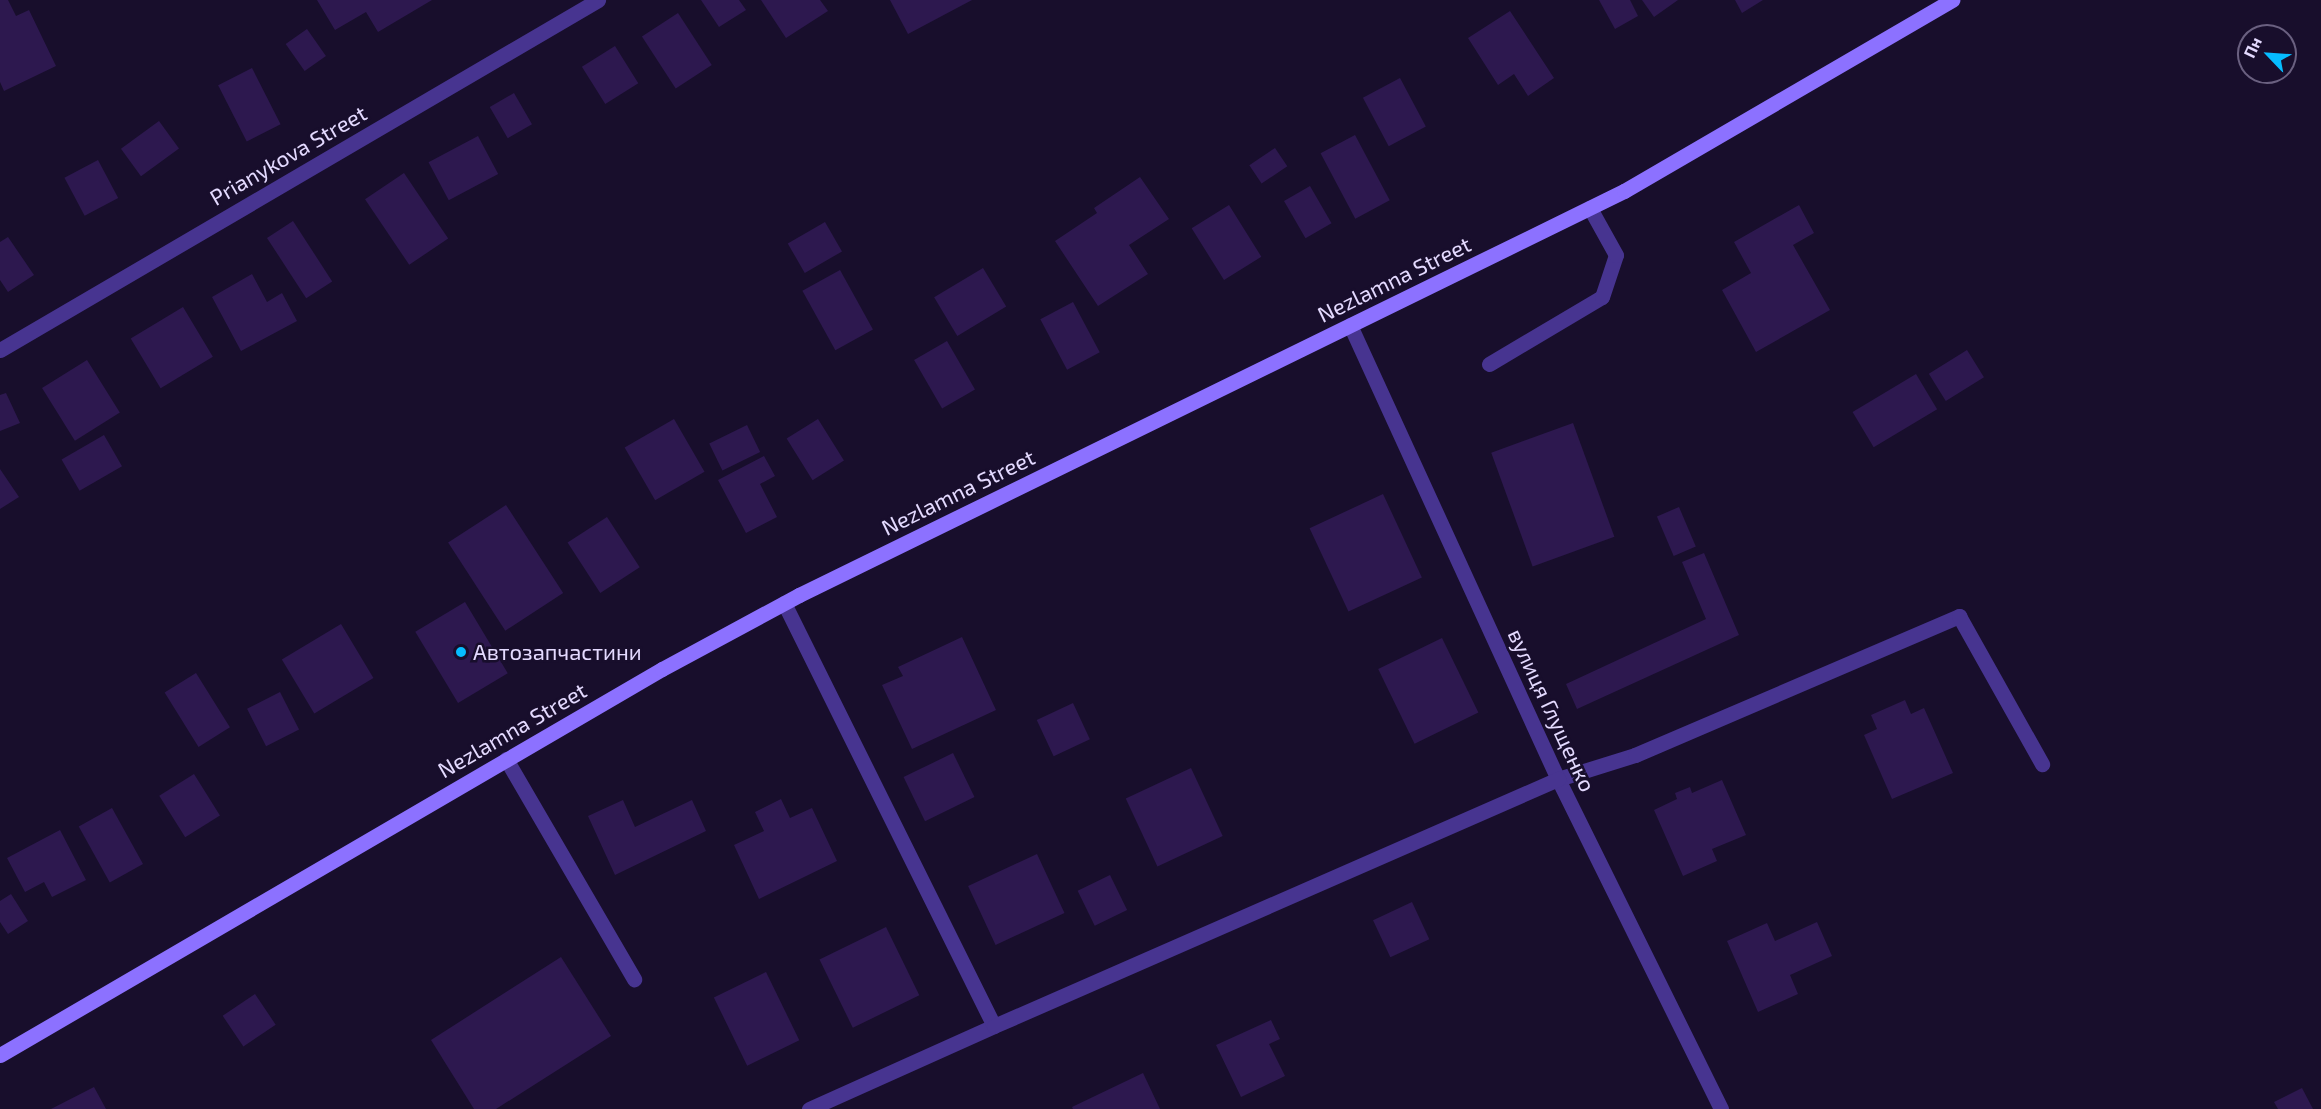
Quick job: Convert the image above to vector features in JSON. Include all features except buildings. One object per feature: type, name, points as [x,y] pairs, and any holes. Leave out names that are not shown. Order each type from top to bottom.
[{"type":"street","name":"Prianykova Street","points":[[0,350],[598,0]]},
{"type":"street","name":"Nezlamna Street","points":[[0,1055],[506,759],[784,603],[1590,208],[1952,0]]},
{"type":"street","points":[[1490,363],[1602,297],[1616,255],[1590,208]]},
{"type":"street","name":"вулиця Глущенко","points":[[1350,325],[1558,779],[1721,1109]]},
{"type":"street","points":[[784,603],[994,1026]]},
{"type":"street","points":[[809,1109],[1558,779],[1635,755],[1959,616],[2042,764]]},
{"type":"street","points":[[506,759],[634,979]]},
{"type":"place","name":"Автозапчастини","points":[[461,652]]}]
